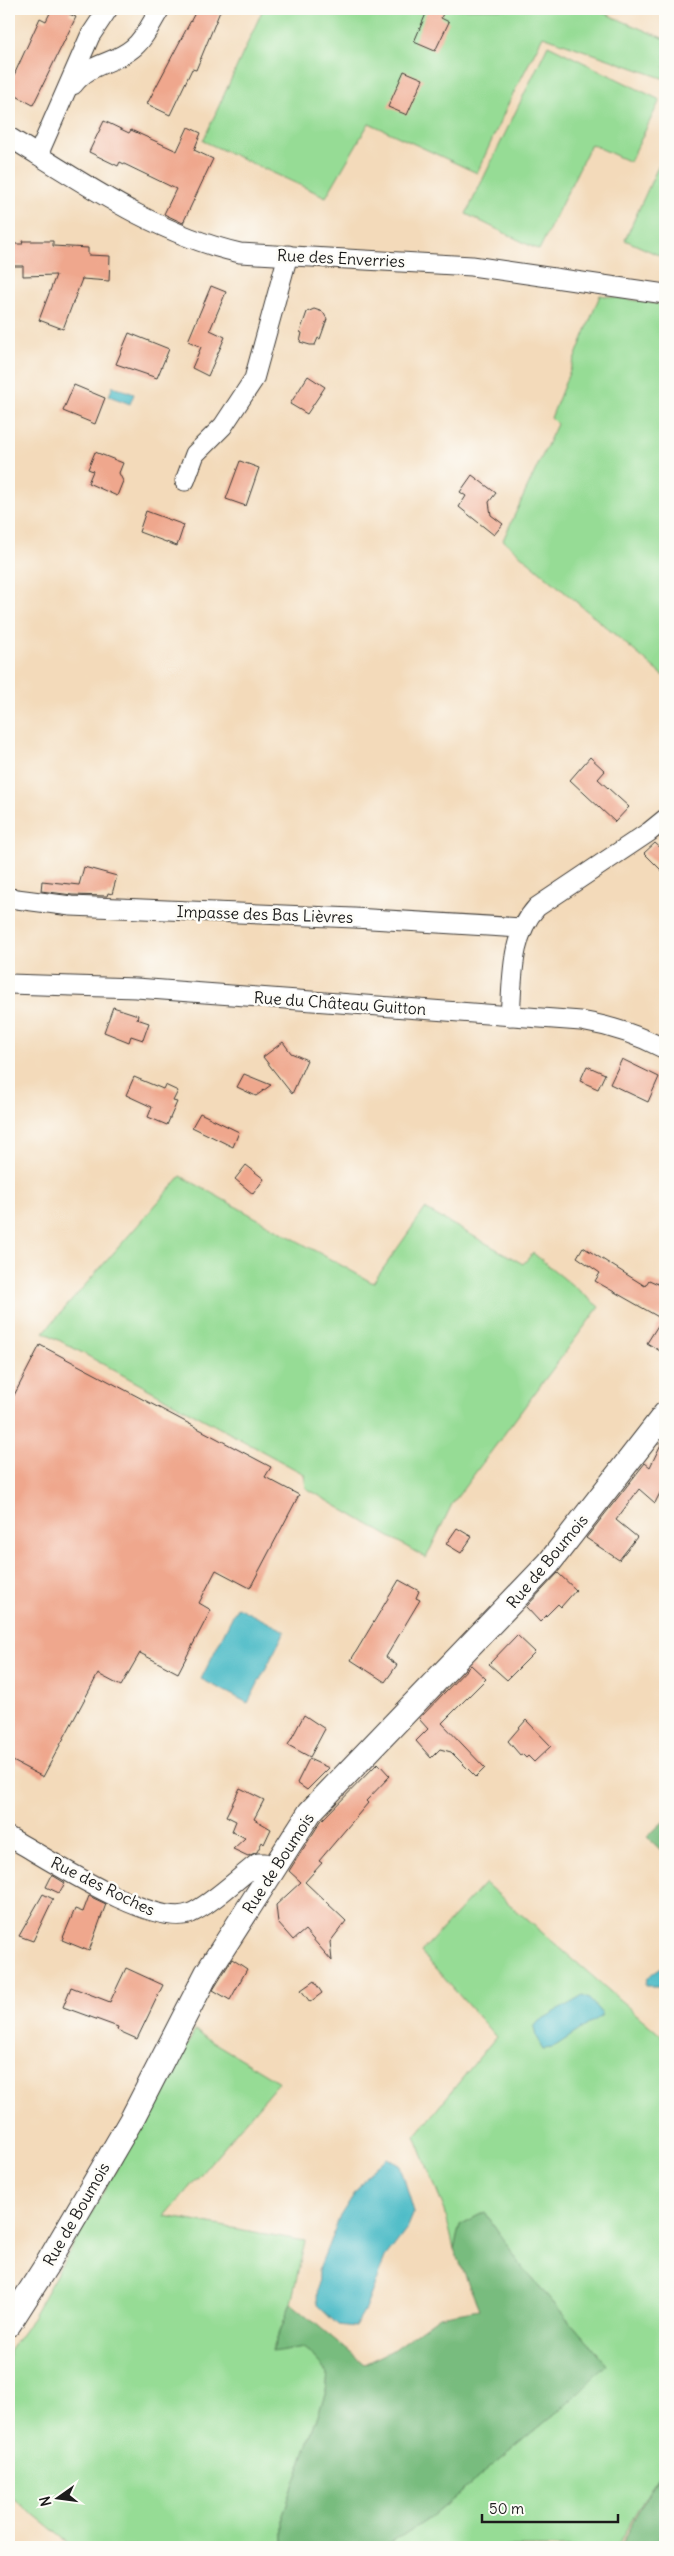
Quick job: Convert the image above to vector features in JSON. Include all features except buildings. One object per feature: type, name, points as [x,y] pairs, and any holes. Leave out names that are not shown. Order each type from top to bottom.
[{"type":"street","points":[[38,155],[90,36],[108,9]]},
{"type":"street","points":[[66,94],[82,74],[94,66],[132,50],[160,9]]},
{"type":"street","name":"Rue des Enverries","points":[[9,137],[160,226],[197,242],[240,253],[472,266],[665,294]]},
{"type":"street","points":[[186,481],[195,454],[224,426],[254,379],[288,255]]},
{"type":"street","points":[[510,1016],[517,940],[522,928],[537,908],[649,832],[665,819]]},
{"type":"street","name":"Impasse des Bas Lièvres","points":[[9,898],[71,906],[354,918],[522,928]]},
{"type":"street","name":"Rue du Château Guitton","points":[[9,984],[136,988],[581,1021],[609,1025],[644,1038],[665,1049]]},
{"type":"street","name":"Rue de Boumois","points":[[9,2324],[46,2266],[133,2117],[207,1973],[310,1812],[549,1563],[665,1414]]},
{"type":"street","name":"Rue des Roches","points":[[9,1837],[60,1867],[146,1911],[164,1915],[180,1916],[200,1909],[258,1863],[265,1863],[273,1868]]},
{"type":"green space","points":[[263,9],[594,9],[665,39],[665,79],[543,36],[510,100],[477,173],[369,123],[326,197],[203,141]]},
{"type":"green space","points":[[548,45],[660,100],[630,162],[591,144],[539,250],[466,214]]},
{"type":"green space","points":[[665,151],[665,258],[625,240]]},
{"type":"green space","points":[[600,295],[665,305],[665,677],[503,540],[557,424],[551,418]]},
{"type":"green space","points":[[181,1176],[373,1283],[425,1209],[523,1264],[533,1253],[599,1307],[452,1504],[426,1558],[306,1488],[304,1474],[44,1332]]},
{"type":"green space","points":[[665,1820],[665,1854],[647,1837]]},
{"type":"green space","points":[[485,1883],[665,2039],[665,2464],[616,2547],[385,2547],[432,2516],[568,2403],[607,2364],[522,2267],[485,2212],[460,2225],[454,2249],[445,2211],[415,2136],[496,2037],[421,1952]]},
{"type":"green space","points":[[195,2031],[279,2082],[165,2216],[305,2241],[291,2303],[272,2351],[305,2347],[328,2373],[326,2392],[283,2515],[283,2547],[74,2547],[9,2495],[9,2351],[27,2326]]},
{"type":"green space","points":[[485,2212],[522,2267],[607,2364],[568,2403],[432,2516],[385,2547],[283,2547],[283,2515],[326,2392],[328,2373],[305,2347],[272,2352],[291,2303],[364,2364],[391,2351],[440,2316],[479,2309],[454,2249],[460,2225]]},
{"type":"green space","points":[[665,2464],[665,2547],[616,2547],[620,2545]]},
{"type":"water","points":[[113,386],[134,394],[130,404],[109,396]]},
{"type":"water","points":[[237,1607],[285,1631],[248,1703],[201,1679]]},
{"type":"water","points":[[665,1965],[665,1986],[646,1986],[649,1976]]},
{"type":"water","points":[[583,1996],[589,1999],[603,2015],[552,2048],[543,2049],[536,2037],[534,2027],[539,2021]]},
{"type":"water","points":[[387,2158],[400,2165],[414,2212],[407,2229],[385,2258],[364,2312],[355,2327],[338,2325],[317,2305],[318,2271],[340,2216],[366,2176]]}]
